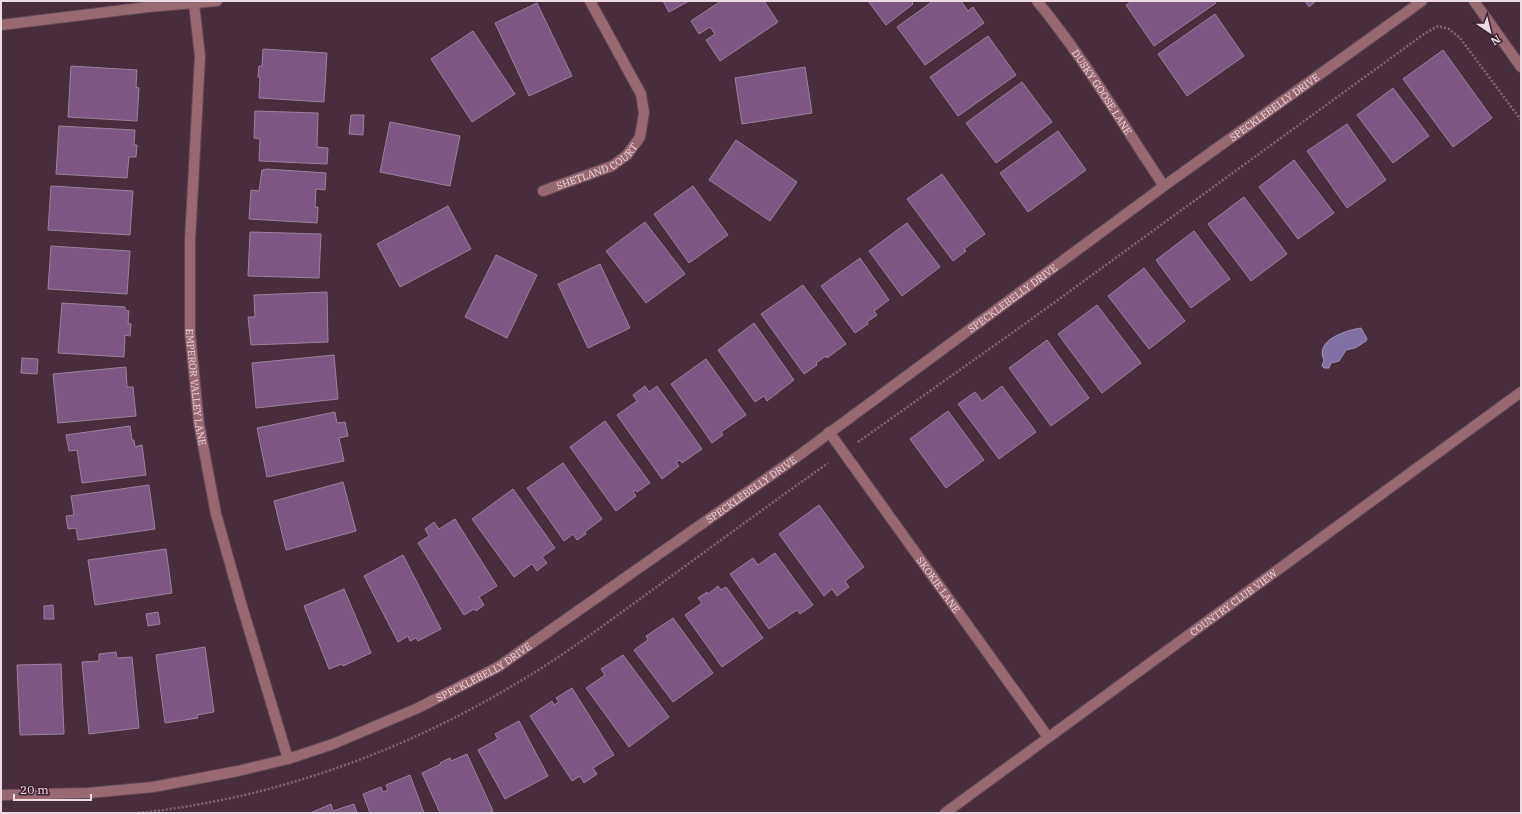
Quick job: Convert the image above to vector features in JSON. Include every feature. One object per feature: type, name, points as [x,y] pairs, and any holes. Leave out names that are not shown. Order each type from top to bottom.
[{"type":"street","points":[[1,25],[148,7],[217,1]]},
{"type":"street","name":"SHETLAND COURT","points":[[543,191],[612,166],[627,155],[640,137],[644,113],[641,94],[590,1]]},
{"type":"street","name":"DUSKY GOOSE LANE","points":[[1037,1],[1088,68],[1164,186]]},
{"type":"street","name":"SPECKLEBELLY DRIVE","points":[[1,795],[89,793],[153,787],[238,771],[288,759],[333,744],[418,708],[498,667],[721,512],[1164,186],[1422,1]]},
{"type":"street","points":[[1474,1],[1521,67]]},
{"type":"street","name":"EMPEROR VALLEY LANE","points":[[194,4],[200,56],[190,241],[190,333],[199,424],[216,514],[240,603],[288,759]]},
{"type":"street","name":"COUNTRY CLUB VIEW","points":[[945,813],[1521,392]]},
{"type":"street","name":"SKOKIE LANE","points":[[829,432],[1048,737]]},
{"type":"shaded area","points":[[1361,328],[1367,339],[1366,341],[1355,348],[1346,350],[1339,361],[1331,363],[1329,368],[1324,368],[1322,366],[1324,360],[1322,353],[1328,342],[1334,337],[1348,331]]},
{"type":"building","points":[[663,1],[689,1],[669,12]]},
{"type":"building","points":[[721,1],[764,1],[778,22],[720,61],[706,40],[715,34],[710,27],[699,34],[691,21]]},
{"type":"building","points":[[868,1],[914,1],[912,3],[913,4],[886,25]]},
{"type":"building","points":[[933,1],[961,1],[968,11],[973,7],[984,23],[925,65],[897,27]]},
{"type":"building","points":[[1132,1],[1215,1],[1216,3],[1154,46],[1126,5]]},
{"type":"building","points":[[1305,1],[1316,1],[1309,7]]},
{"type":"building","points":[[537,3],[572,76],[529,96],[495,23]]},
{"type":"building","points":[[1215,14],[1244,56],[1187,96],[1158,54]]},
{"type":"building","points":[[473,31],[515,94],[472,122],[431,59]]},
{"type":"building","points":[[988,36],[1016,75],[958,116],[930,77]]},
{"type":"building","points":[[263,49],[327,53],[324,102],[259,98],[260,77],[258,77],[259,66],[262,66]]},
{"type":"building","points":[[1443,50],[1492,118],[1453,147],[1403,79]]},
{"type":"building","points":[[71,66],[137,70],[136,87],[139,88],[137,121],[68,117]]},
{"type":"building","points":[[805,67],[812,113],[742,124],[735,78]]},
{"type":"building","points":[[1022,82],[1052,122],[996,163],[966,123]]},
{"type":"building","points":[[1393,88],[1429,136],[1393,163],[1357,115]]},
{"type":"building","points":[[255,111],[318,113],[317,147],[328,148],[327,164],[259,161],[260,139],[254,138]]},
{"type":"building","points":[[351,115],[364,115],[363,135],[349,134]]},
{"type":"building","points":[[390,122],[460,136],[450,186],[380,172]]},
{"type":"building","points":[[1347,124],[1386,180],[1347,208],[1307,151]]},
{"type":"building","points":[[59,126],[135,130],[134,145],[137,145],[136,157],[129,157],[127,178],[56,174]]},
{"type":"building","points":[[1058,131],[1086,170],[1028,212],[1000,173]]},
{"type":"building","points":[[736,140],[797,182],[770,221],[709,180]]},
{"type":"building","points":[[1294,160],[1334,213],[1298,239],[1259,187]]},
{"type":"building","points":[[267,169],[326,173],[325,190],[316,189],[315,207],[318,207],[317,223],[249,219],[251,190],[259,191],[262,170]]},
{"type":"building","points":[[942,174],[985,234],[964,249],[966,251],[953,261],[907,199]]},
{"type":"building","points":[[51,186],[133,191],[130,235],[48,230]]},
{"type":"building","points":[[693,186],[728,235],[689,263],[654,214]]},
{"type":"building","points":[[1244,197],[1287,254],[1251,281],[1208,224]]},
{"type":"building","points":[[448,206],[471,249],[400,287],[377,244]]},
{"type":"building","points":[[645,222],[685,274],[646,303],[606,251]]},
{"type":"building","points":[[907,223],[940,267],[902,296],[869,251]]},
{"type":"building","points":[[1194,231],[1230,279],[1191,308],[1156,260]]},
{"type":"building","points":[[250,232],[321,234],[319,278],[248,276]]},
{"type":"building","points":[[51,246],[130,251],[127,294],[48,289]]},
{"type":"building","points":[[496,255],[537,275],[507,338],[465,317]]},
{"type":"building","points":[[860,258],[889,300],[874,311],[877,315],[867,322],[868,324],[855,333],[821,286]]},
{"type":"building","points":[[600,264],[630,328],[588,348],[558,284]]},
{"type":"building","points":[[1144,268],[1185,321],[1149,349],[1108,296]]},
{"type":"building","points":[[803,285],[846,344],[827,358],[826,356],[816,363],[817,365],[804,374],[761,314]]},
{"type":"building","points":[[327,292],[328,342],[251,345],[248,317],[255,317],[254,295]]},
{"type":"building","points":[[62,303],[125,307],[125,310],[129,311],[128,323],[131,324],[130,336],[125,335],[124,357],[58,353]]},
{"type":"building","points":[[1097,305],[1141,363],[1102,393],[1058,334]]},
{"type":"building","points":[[754,323],[794,380],[767,401],[764,396],[755,402],[718,350]]},
{"type":"building","points":[[1047,340],[1089,398],[1051,426],[1009,368]]},
{"type":"building","points":[[334,355],[338,399],[256,408],[252,363]]},
{"type":"building","points":[[22,358],[38,359],[37,374],[21,373]]},
{"type":"building","points":[[706,359],[746,415],[721,432],[723,435],[712,443],[671,384]]},
{"type":"building","points":[[126,367],[127,387],[133,387],[136,416],[58,423],[53,374]]},
{"type":"building","points":[[645,386],[649,392],[657,386],[702,449],[682,463],[680,460],[676,462],[679,466],[662,479],[617,415],[637,401],[633,395]]},
{"type":"building","points":[[1002,386],[1036,432],[999,459],[958,404],[975,392],[982,401]]},
{"type":"building","points":[[948,411],[984,460],[946,488],[910,439]]},
{"type":"building","points":[[335,412],[337,423],[345,422],[348,436],[339,438],[344,461],[267,477],[257,428]]},
{"type":"building","points":[[605,421],[650,483],[637,492],[635,490],[633,491],[636,496],[616,511],[570,447]]},
{"type":"building","points":[[130,426],[132,440],[134,440],[135,447],[142,445],[146,475],[82,483],[77,450],[69,451],[66,435]]},
{"type":"building","points":[[563,463],[602,519],[577,540],[573,534],[564,541],[527,488]]},
{"type":"building","points":[[343,482],[356,531],[286,550],[274,501]]},
{"type":"building","points":[[149,485],[155,529],[78,540],[76,528],[68,529],[66,516],[74,515],[71,496]]},
{"type":"building","points":[[513,489],[555,548],[542,557],[547,563],[537,571],[532,564],[514,577],[472,519]]},
{"type":"building","points":[[819,505],[864,567],[845,581],[849,587],[837,596],[832,589],[824,596],[779,534]]},
{"type":"building","points":[[455,519],[497,586],[479,597],[484,605],[476,611],[474,609],[464,615],[418,543],[429,536],[425,529],[434,522],[439,529]]},
{"type":"building","points":[[166,549],[172,593],[95,605],[88,560]]},
{"type":"building","points":[[775,553],[813,605],[800,614],[797,610],[769,629],[730,574],[753,558],[758,565]]},
{"type":"building","points":[[403,555],[441,629],[418,641],[416,638],[410,641],[408,636],[398,642],[364,576]]},
{"type":"building","points":[[718,586],[721,590],[726,587],[763,638],[722,667],[685,615],[702,603],[698,598],[707,592],[708,594]]},
{"type":"building","points":[[344,589],[371,653],[343,666],[342,664],[329,669],[304,606]]},
{"type":"building","points":[[53,605],[54,619],[44,619],[44,606]]},
{"type":"building","points":[[158,612],[160,624],[148,626],[146,614]]},
{"type":"building","points":[[673,618],[713,673],[673,702],[634,650],[648,640],[646,636]]},
{"type":"building","points":[[205,647],[214,712],[197,715],[198,718],[165,723],[156,655]]},
{"type":"building","points":[[116,652],[117,658],[132,657],[139,728],[89,734],[82,662],[99,661],[99,654]]},
{"type":"building","points":[[623,655],[669,717],[629,747],[586,688],[605,675],[601,669]]},
{"type":"building","points":[[61,664],[64,734],[20,735],[17,665]]},
{"type":"building","points":[[572,688],[614,755],[593,768],[597,774],[584,783],[580,776],[572,781],[530,716],[552,701],[554,705],[559,702],[556,698]]},
{"type":"building","points":[[519,721],[548,776],[505,799],[478,750],[498,739],[495,734]]},
{"type":"building","points":[[467,754],[493,811],[489,813],[440,813],[422,773],[450,758],[451,761]]},
{"type":"building","points":[[410,775],[424,813],[370,813],[363,794],[381,787],[383,792],[388,790],[386,785]]},
{"type":"building","points":[[331,804],[333,811],[354,804],[357,813],[310,813]]}]
